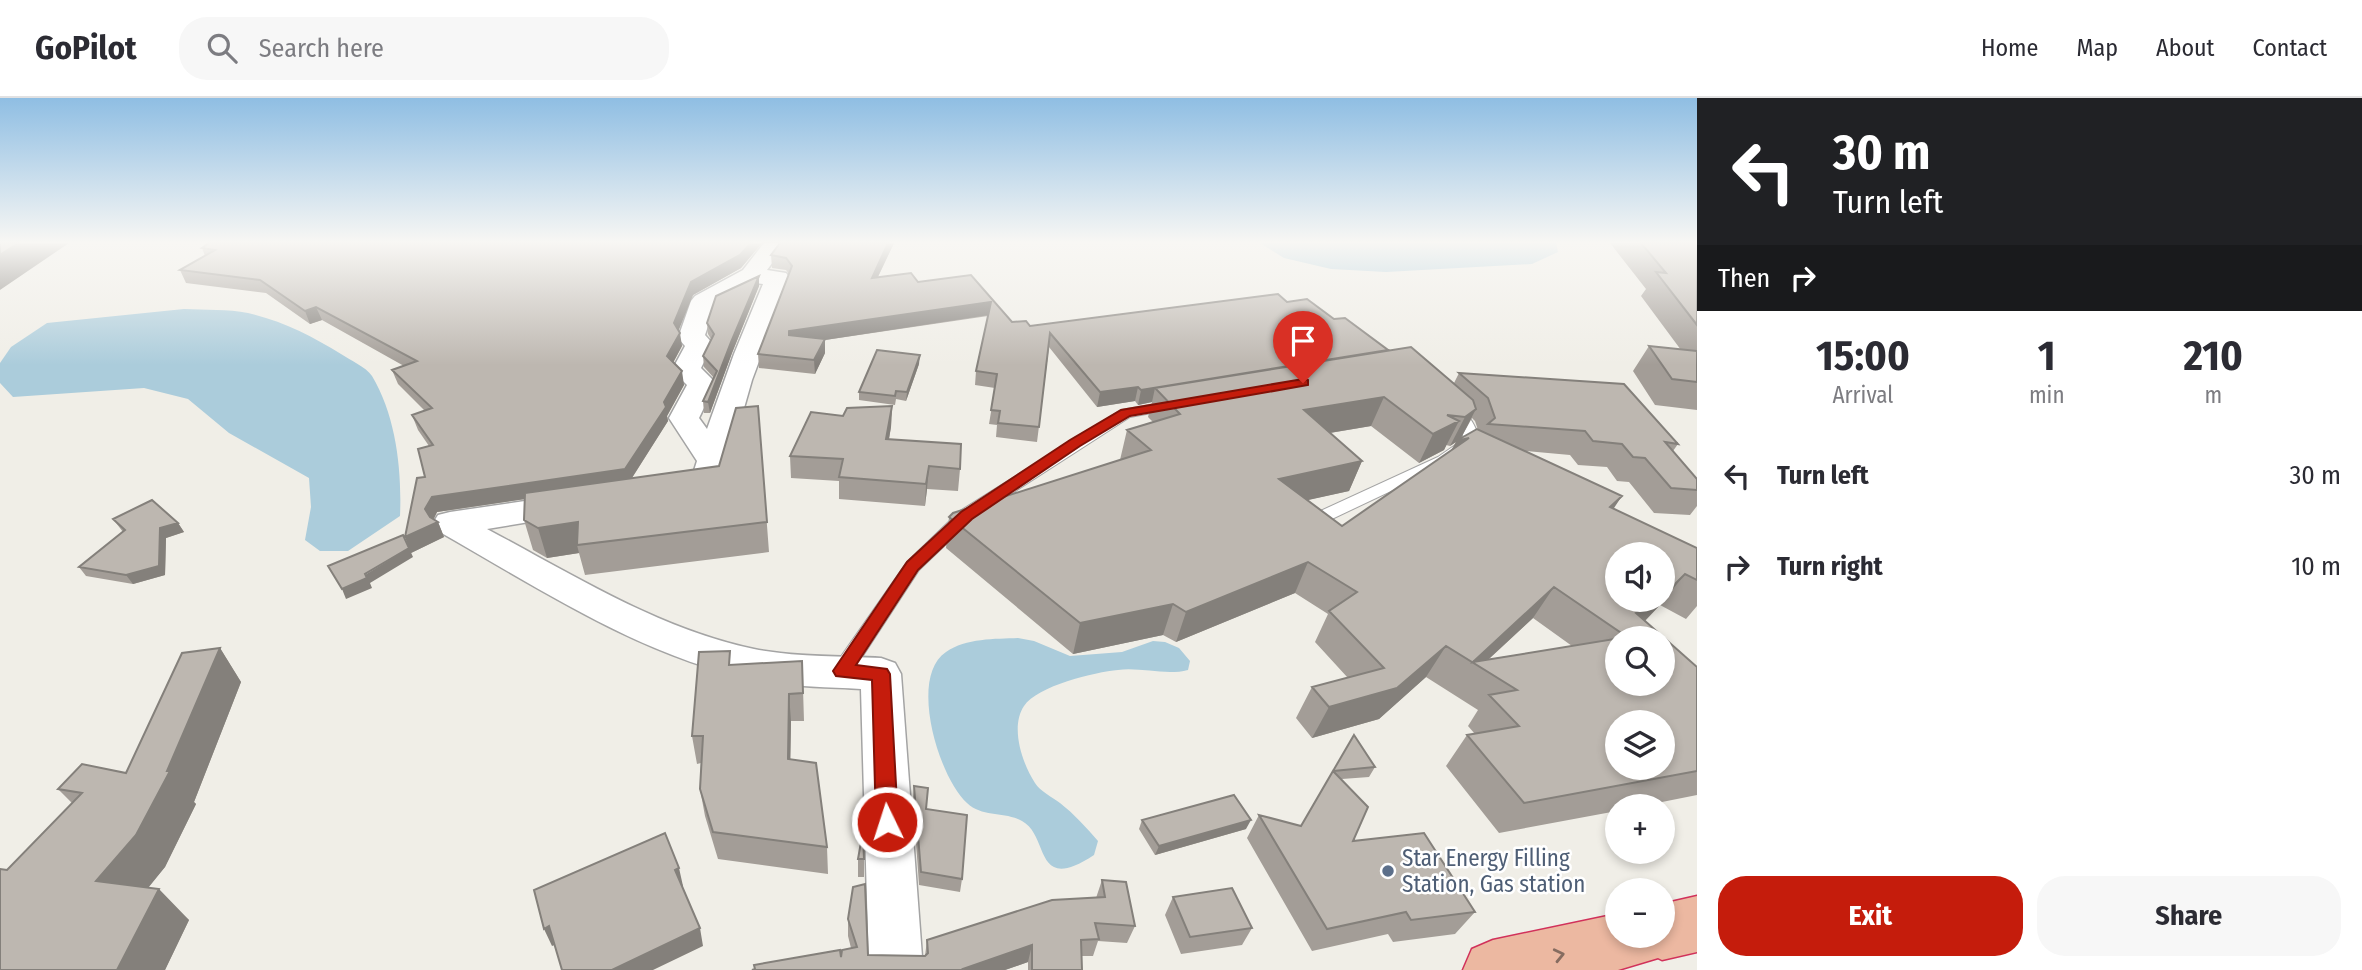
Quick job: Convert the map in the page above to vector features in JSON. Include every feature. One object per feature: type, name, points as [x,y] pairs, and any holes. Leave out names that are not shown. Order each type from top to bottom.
[{"type":"highway","points":[[1675,929],[1697,924]]},
{"type":"highway","points":[[1493,970],[1605,945]]},
{"type":"street","points":[[713,461],[684,418],[702,383],[686,370],[700,344],[691,338],[704,301],[735,284]]},
{"type":"street","points":[[652,493],[706,485],[724,416],[752,336],[775,284]]},
{"type":"street","points":[[598,501],[450,523],[599,602],[704,650],[755,665],[881,674],[896,970]]},
{"type":"lane","points":[[842,671],[912,566],[966,515],[1075,443],[1126,413],[1189,402]]},
{"type":"lane","points":[[1309,523],[1444,460],[1472,441],[1468,425],[1445,402]]},
{"type":"water","points":[[184,309],[224,310],[273,320],[319,341],[369,373],[387,408],[396,444],[400,516],[348,551],[320,551],[305,540],[311,507],[309,478],[229,433],[188,399],[144,388],[13,397],[0,383],[0,363],[11,347],[47,323]]},
{"type":"water","points":[[1018,638],[1034,641],[1070,656],[1122,652],[1153,641],[1165,642],[1179,648],[1190,661],[1188,670],[1180,672],[1127,669],[1082,677],[1041,692],[1024,706],[1018,734],[1019,745],[1030,775],[1040,789],[1060,803],[1098,841],[1094,855],[1075,866],[1061,869],[1052,866],[1031,828],[1022,821],[980,811],[967,803],[956,790],[947,772],[932,727],[929,683],[935,665],[946,652],[972,642]]},
{"type":"building","points":[[265,284],[690,284],[674,323],[680,333],[667,356],[682,371],[664,402],[666,407],[625,469],[432,497],[425,509],[430,517],[438,522],[405,537],[417,478],[425,477],[418,449],[433,445],[412,415],[432,408],[392,370],[417,361],[316,307],[305,311]]},
{"type":"building","points":[[742,284],[756,284],[708,402],[703,401],[717,371],[703,356],[714,334],[707,323],[716,296]]},
{"type":"building","points":[[785,284],[979,284],[1012,322],[1026,321],[1030,326],[1278,294],[1287,302],[1307,299],[1334,319],[1345,318],[1388,350],[1141,390],[1138,387],[1100,392],[1050,333],[1039,427],[998,423],[1000,411],[991,410],[997,374],[976,371],[991,302],[789,331],[789,335],[825,339],[814,360],[758,354]]},
{"type":"building","points":[[1665,284],[1697,284],[1697,325]]},
{"type":"building","points":[[1649,346],[1697,351],[1697,382],[1672,379]]},
{"type":"building","points":[[1411,347],[1473,400],[1476,409],[1465,417],[1447,415],[1459,421],[1433,434],[1384,397],[1304,410],[1362,461],[1279,479],[1342,526],[1469,438],[1456,441],[1477,429],[1622,496],[1610,507],[1697,548],[1697,580],[1685,574],[1675,584],[1675,542],[1605,542],[1605,612],[1638,612],[1636,613],[1651,626],[1611,626],[1554,587],[1473,662],[1605,641],[1605,696],[1675,696],[1675,648],[1697,667],[1697,771],[1675,775],[1675,710],[1605,710],[1605,780],[1648,780],[1524,803],[1467,735],[1519,726],[1489,695],[1517,690],[1446,646],[1397,688],[1329,707],[1312,687],[1384,668],[1329,611],[1357,592],[1308,562],[1186,612],[1173,604],[1080,623],[949,517],[953,513],[1151,450],[1127,430],[1180,414],[1155,388]]},
{"type":"building","points":[[877,350],[920,355],[907,392],[896,391],[895,396],[859,392]]},
{"type":"building","points":[[1459,373],[1624,384],[1678,444],[1665,442],[1697,479],[1697,490],[1671,488],[1645,458],[1633,457],[1622,444],[1593,441],[1585,431],[1488,424],[1495,418],[1488,398]]},
{"type":"building","points":[[758,406],[767,522],[577,545],[578,522],[538,528],[524,520],[525,493],[719,466],[736,408]]},
{"type":"building","points":[[892,406],[886,439],[961,444],[960,469],[929,466],[926,484],[839,477],[843,459],[790,456],[811,412],[843,416],[847,408]]},
{"type":"building","points":[[152,500],[178,523],[160,528],[159,566],[126,575],[79,567],[125,530],[113,519]]},
{"type":"building","points":[[403,535],[409,548],[365,574],[367,578],[342,589],[328,566]]},
{"type":"building","points":[[220,648],[167,771],[170,771],[136,835],[96,881],[159,889],[117,970],[0,970],[0,869],[7,870],[82,793],[58,789],[82,764],[126,773],[182,653]]},
{"type":"building","points":[[730,651],[729,665],[802,661],[803,693],[789,694],[788,759],[816,763],[827,847],[713,832],[700,789],[703,736],[692,736],[699,652]]},
{"type":"building","points":[[1354,735],[1375,767],[1333,771]]},
{"type":"building","points":[[1333,771],[1368,807],[1353,841],[1424,833],[1475,912],[1411,920],[1406,912],[1327,929],[1259,815],[1301,826]]},
{"type":"building","points":[[914,786],[928,788],[926,809],[967,815],[962,879],[921,872]]},
{"type":"building","points":[[1234,795],[1251,820],[1159,846],[1142,820]]},
{"type":"building","points":[[863,831],[864,859],[858,859]]},
{"type":"building","points":[[665,833],[679,868],[675,870],[700,928],[612,970],[562,970],[549,926],[544,929],[534,890]]},
{"type":"building","points":[[1102,880],[1126,882],[1135,926],[1095,923],[1099,939],[1081,940],[1082,970],[1032,970],[1032,945],[964,970],[752,970],[755,969],[754,965],[840,950],[841,957],[842,950],[857,947],[848,919],[853,887],[865,884],[868,955],[925,956],[928,953],[927,940],[1052,900],[1105,897]]},
{"type":"building","points":[[1232,888],[1252,928],[1190,937],[1173,897]]},
{"type":"place","name":"Star Energy Filling Station, Gas station","points":[[1388,871]]},
{"type":"route","points":[[887,822],[881,674],[842,671],[912,566],[966,515],[1075,443],[1126,413],[1303,383]]}]
